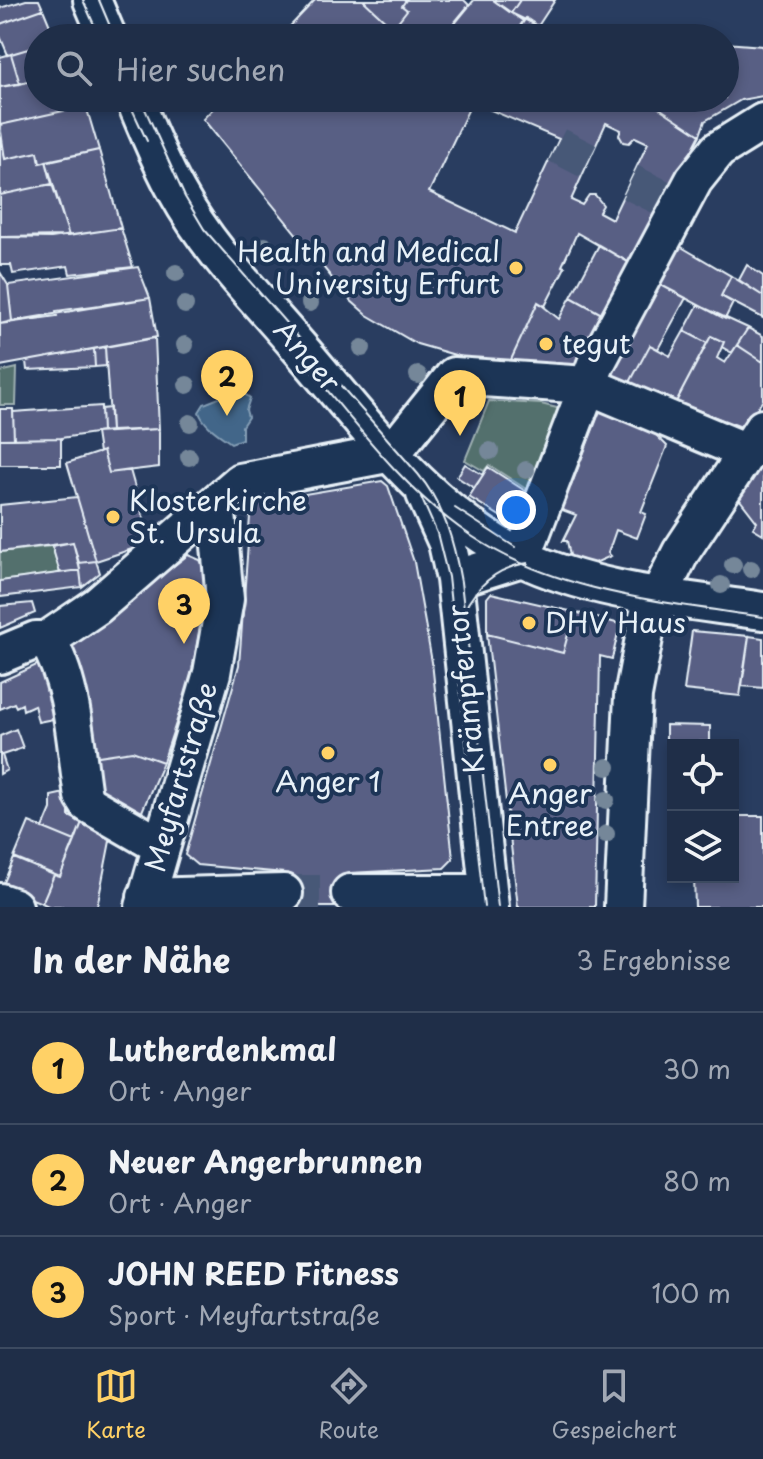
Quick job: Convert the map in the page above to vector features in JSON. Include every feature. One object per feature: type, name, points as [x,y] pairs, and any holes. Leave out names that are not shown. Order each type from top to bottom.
[{"type":"street","points":[[90,2],[101,24]]},
{"type":"street","name":"Anger","points":[[140,112],[177,192],[212,246],[404,466],[469,526],[522,558],[578,577],[657,595],[763,611]]},
{"type":"street","points":[[455,579],[522,558],[587,385],[673,202],[718,150],[763,122]]},
{"type":"street","points":[[0,655],[36,640],[47,640],[97,606],[240,482],[404,466],[454,376],[587,385],[755,440],[688,541],[657,595],[642,637],[633,696],[623,907]]},
{"type":"street","name":"Krämpfertor","points":[[404,466],[443,533],[455,579],[489,900]]},
{"type":"street","name":"Meyfartstraße","points":[[145,902],[212,673],[225,599],[216,503]]},
{"type":"street","points":[[47,640],[57,657],[65,686],[83,796],[88,804],[161,846]]},
{"type":"street","points":[[145,902],[284,893]]},
{"type":"street","points":[[350,893],[451,893],[489,900]]},
{"type":"street","points":[[0,902],[14,907]]},
{"type":"green space","points":[[17,368],[16,405],[0,405],[0,372]]},
{"type":"green space","points":[[489,401],[541,404],[573,412],[540,498],[489,465],[484,471],[465,460]]},
{"type":"green space","points":[[52,546],[60,573],[0,581],[0,552]]},
{"type":"water","points":[[239,390],[250,398],[246,410],[248,417],[242,426],[242,439],[231,443],[208,426],[199,412],[204,404]]},
{"type":"building","points":[[26,0],[39,0],[43,9],[0,24],[0,8]]},
{"type":"building","points":[[315,0],[363,0],[389,24],[292,24]]},
{"type":"building","points":[[363,0],[406,0],[402,6],[407,10],[396,24],[389,24]]},
{"type":"building","points":[[406,0],[464,0],[469,5],[453,24],[396,24],[407,10],[402,6]]},
{"type":"building","points":[[474,0],[493,0],[523,21],[521,24],[454,24]]},
{"type":"building","points":[[493,0],[520,0],[511,13]]},
{"type":"building","points":[[520,0],[555,0],[539,24],[511,13]]},
{"type":"building","points":[[43,9],[49,24],[24,24],[24,50],[8,55],[0,36],[0,24]]},
{"type":"building","points":[[739,44],[763,46],[763,96],[741,100]]},
{"type":"building","points":[[24,50],[24,83],[20,84],[11,54]]},
{"type":"building","points":[[11,54],[20,84],[0,87],[0,57]]},
{"type":"building","points":[[24,82],[24,112],[59,112],[0,125],[0,87]]},
{"type":"building","points":[[59,112],[88,112],[99,150],[40,163],[38,152],[5,159],[0,125]]},
{"type":"building","points":[[210,112],[467,112],[429,192],[515,233],[559,139],[496,112],[665,112],[700,135],[635,266],[577,233],[562,266],[565,267],[545,306],[538,302],[509,364],[469,359],[417,344],[367,315],[349,299],[203,119]],"holes":[[[606,123],[621,130],[619,135],[623,142],[629,143],[635,137],[648,143],[612,219],[599,212],[603,205],[595,195],[589,195],[582,205],[571,200]]]},
{"type":"building","points":[[665,112],[720,112],[705,121],[700,135]]},
{"type":"building","points":[[0,137],[5,159],[38,152],[40,163],[46,161],[52,184],[0,195]]},
{"type":"building","points":[[99,150],[121,228],[69,236],[46,161]]},
{"type":"building","points":[[52,184],[69,236],[0,237],[0,195]]},
{"type":"building","points":[[121,228],[133,267],[70,274],[68,266],[13,274],[11,265],[0,265],[0,237],[51,238]]},
{"type":"building","points":[[599,245],[635,266],[609,318],[571,297]]},
{"type":"building","points":[[678,245],[731,276],[721,296],[733,303],[725,319],[657,283]]},
{"type":"building","points":[[747,265],[763,276],[763,296],[739,280]]},
{"type":"building","points":[[138,267],[150,298],[12,321],[8,285]]},
{"type":"building","points":[[0,272],[8,285],[12,321],[0,324]]},
{"type":"building","points":[[731,276],[763,296],[763,318],[721,296]]},
{"type":"building","points":[[657,283],[686,298],[658,349],[650,345],[629,384],[606,375]]},
{"type":"building","points":[[571,297],[609,318],[576,370],[509,364],[538,302],[559,319]]},
{"type":"building","points":[[150,298],[157,337],[0,366],[0,324],[57,316],[56,311]]},
{"type":"building","points":[[698,305],[748,328],[732,353],[722,347],[724,342],[711,336],[707,343],[684,331]]},
{"type":"building","points":[[748,328],[763,336],[763,362],[737,345]]},
{"type":"building","points":[[684,331],[707,343],[676,402],[629,384],[650,345],[670,356]]},
{"type":"building","points":[[711,336],[724,342],[717,358],[725,363],[737,345],[763,362],[763,400],[744,428],[676,402]]},
{"type":"building","points":[[155,338],[159,429],[111,431],[105,347]]},
{"type":"building","points":[[105,347],[106,366],[95,367],[94,349]]},
{"type":"building","points":[[94,349],[95,367],[27,370],[26,361]]},
{"type":"building","points":[[101,406],[102,432],[61,438],[14,439],[13,412]]},
{"type":"building","points":[[110,408],[111,431],[102,432],[101,409]]},
{"type":"building","points":[[0,409],[13,409],[14,439],[0,439]]},
{"type":"building","points":[[600,411],[651,430],[667,446],[641,512],[646,514],[637,538],[616,530],[608,553],[611,556],[588,566],[588,562],[575,558],[571,560],[567,541],[563,541],[576,515],[554,507],[563,483],[571,486]]},
{"type":"building","points":[[159,429],[159,467],[109,473],[103,451],[99,453],[96,433]]},
{"type":"building","points":[[61,438],[61,465],[0,465],[0,439]]},
{"type":"building","name":"Klosterkirche St. Ursula","points":[[103,451],[109,473],[130,470],[149,537],[132,549],[96,561],[67,463]]},
{"type":"building","points":[[763,459],[763,534],[753,528],[757,522],[737,496]]},
{"type":"building","points":[[465,464],[483,475],[474,488],[457,477]]},
{"type":"building","points":[[488,467],[530,494],[511,523],[469,497]]},
{"type":"building","name":"Anger 1","points":[[382,481],[388,486],[414,562],[432,662],[453,859],[444,868],[350,873],[351,907],[283,907],[284,873],[197,865],[185,855],[239,665],[251,503]]},
{"type":"building","points":[[77,497],[96,561],[79,563],[73,542],[0,552],[0,505]]},
{"type":"building","points":[[73,542],[80,570],[60,573],[52,546]]},
{"type":"building","points":[[188,555],[200,560],[204,567],[203,613],[190,681],[163,762],[132,751],[85,758],[68,649]]},
{"type":"building","points":[[96,561],[100,573],[82,587],[79,563]]},
{"type":"building","points":[[80,570],[82,587],[0,597],[0,581]]},
{"type":"building","name":"DHV Haus","points":[[491,593],[574,612],[563,653],[487,634],[487,598]]},
{"type":"building","points":[[32,603],[35,613],[0,628],[0,606]]},
{"type":"building","name":"Anger Entree","points":[[574,612],[620,624],[612,659],[600,656],[595,907],[518,907],[487,634],[563,653]]},
{"type":"building","points":[[692,631],[749,636],[740,696],[684,690]]},
{"type":"building","points":[[749,636],[763,638],[763,688],[742,686]]},
{"type":"building","points":[[43,662],[63,717],[38,722],[34,705],[23,710],[22,704],[16,707],[14,703],[0,709],[0,682]]},
{"type":"building","points":[[666,725],[710,726],[710,739],[666,741]]},
{"type":"building","points":[[16,729],[23,748],[2,755],[7,770],[0,774],[0,736]]},
{"type":"building","points":[[132,751],[163,762],[138,821],[88,784],[85,758]]},
{"type":"building","points":[[69,792],[69,816],[82,822],[75,841],[43,828],[51,809],[51,796]]},
{"type":"building","points":[[739,816],[763,816],[763,907],[695,907],[694,883],[739,883]]},
{"type":"building","points":[[29,822],[75,841],[60,877],[14,858]]},
{"type":"building","points":[[82,822],[111,836],[97,907],[50,907],[42,903],[54,875],[60,877]]},
{"type":"building","points":[[14,858],[54,875],[42,903],[2,887]]},
{"type":"tunnel","points":[[557,145],[588,161]]},
{"type":"tunnel","points":[[630,182],[665,199]]},
{"type":"tunnel","points":[[284,893],[350,893]]},
{"type":"tram line","points":[[83,0],[94,24]]},
{"type":"tram line","points":[[99,0],[109,24]]},
{"type":"tram line","points":[[134,112],[147,141]]},
{"type":"tram line","points":[[146,112],[185,197],[204,229],[418,474],[441,511],[461,582],[498,907]]},
{"type":"tram line","points":[[309,368],[404,479],[447,518],[503,555],[538,570],[612,592],[763,617]]},
{"type":"tram line","points":[[421,497],[437,533],[448,577],[484,907]]},
{"type":"tram line","points":[[455,508],[515,547]]},
{"type":"tram line","points":[[464,611],[482,585],[498,573],[528,563]]},
{"type":"place","name":"Health and Medical University Erfurt","points":[[516,268]]},
{"type":"place","name":"tegut","points":[[546,344]]},
{"type":"place","name":"Neuer Angerbrunnen","points":[[227,416]]},
{"type":"place","name":"Lutherdenkmal","points":[[460,436]]},
{"type":"place","name":"Klosterkirche St. Ursula","points":[[113,517]]},
{"type":"place","name":"DHV Haus","points":[[529,623]]},
{"type":"place","name":"JOHN REED Fitness","points":[[184,644]]},
{"type":"place","name":"Anger 1","points":[[328,753]]},
{"type":"place","name":"Anger Entree","points":[[550,765]]}]
